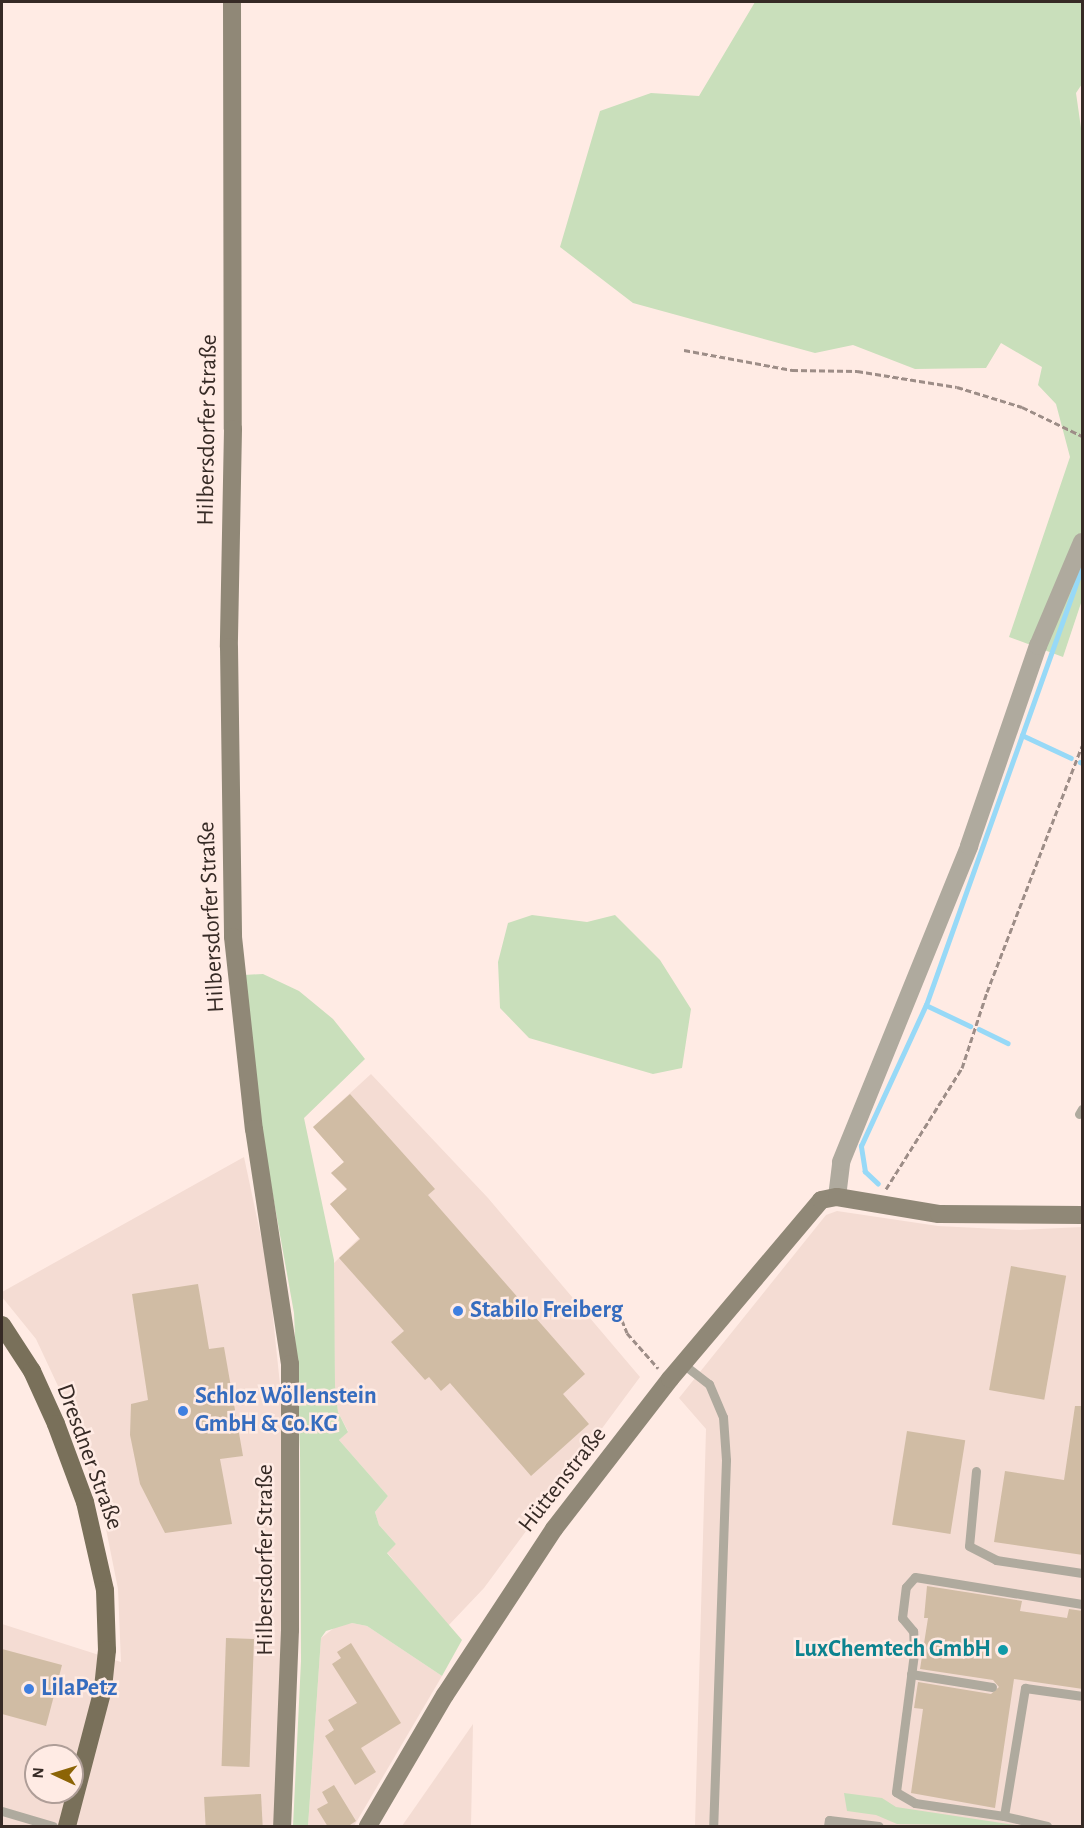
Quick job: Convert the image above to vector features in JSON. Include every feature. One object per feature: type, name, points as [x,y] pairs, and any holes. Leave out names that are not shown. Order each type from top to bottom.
[{"type":"main road","name":"Hilbersdorfer Straße","points":[[232,2],[233,429],[229,647],[233,937],[254,1129],[290,1364],[290,1630],[282,1827]]},
{"type":"main road","points":[[837,1197],[939,1214],[1083,1215]]},
{"type":"main road","name":"Hüttenstraße","points":[[368,1827],[512,1590],[670,1379],[804,1217],[821,1200],[837,1197]]},
{"type":"main road","name":"Dresdner Straße","points":[[2,1325],[32,1371],[56,1424],[85,1502],[105,1590],[107,1650],[103,1689],[68,1827]]},
{"type":"street","points":[[837,1197],[841,1162],[969,846],[1038,646],[1083,542]]},
{"type":"lane","points":[[683,1364],[709,1384],[716,1397],[724,1428],[713,1827]]},
{"type":"lane","points":[[976,1471],[969,1546],[996,1560],[1083,1573]]},
{"type":"lane","points":[[1047,1827],[1004,1816],[915,1803],[896,1792],[911,1674],[913,1631],[902,1618],[906,1587],[915,1577],[1083,1604]]},
{"type":"lane","points":[[911,1674],[992,1687]]},
{"type":"lane","points":[[1004,1816],[1025,1688],[1083,1696]]},
{"type":"lane","points":[[2,1811],[53,1827]]},
{"type":"lane","points":[[828,1827],[829,1820],[879,1827]]},
{"type":"path","points":[[684,350],[792,370],[857,371],[957,387],[1022,407],[1083,436]]},
{"type":"path","points":[[882,1206],[887,1185],[927,1128],[962,1068],[987,992],[1083,746]]},
{"type":"path","points":[[615,1303],[627,1333],[642,1354],[670,1379]]},
{"type":"shaded area","points":[[371,1074],[488,1198],[640,1377],[484,1588],[447,1627],[387,1552],[396,1544],[379,1525],[375,1512],[388,1496],[339,1440],[348,1431],[338,1412],[335,1385],[333,1264],[359,1238],[330,1204],[347,1190],[331,1173],[344,1162],[313,1127]]},
{"type":"shaded area","points":[[244,1157],[268,1270],[281,1394],[285,1507],[276,1826],[2,1826],[2,1624],[121,1662],[118,1589],[103,1514],[65,1401],[36,1339],[2,1297],[2,1292]]},
{"type":"shaded area","points":[[837,1211],[938,1226],[1019,1230],[1082,1227],[1082,1826],[695,1826],[706,1429],[679,1398],[826,1215]]},
{"type":"shaded area","points":[[352,1623],[367,1626],[442,1676],[354,1826],[308,1826],[321,1638],[338,1625]]},
{"type":"shaded area","points":[[473,1724],[471,1826],[402,1826]]},
{"type":"green space","points":[[755,2],[1082,2],[1082,84],[1076,93],[1082,135],[1082,600],[1063,657],[1009,637],[1070,457],[1056,404],[1038,385],[1042,367],[1001,343],[986,368],[915,369],[853,345],[815,353],[633,303],[560,247],[600,111],[651,93],[699,96]]},
{"type":"green space","points":[[532,915],[587,922],[615,915],[660,960],[691,1009],[682,1068],[653,1074],[529,1038],[500,1008],[498,962],[508,923]]},
{"type":"green space","points":[[263,974],[299,991],[333,1019],[365,1059],[304,1118],[334,1260],[335,1385],[338,1412],[348,1432],[339,1440],[388,1496],[375,1512],[379,1525],[396,1544],[387,1553],[462,1640],[442,1676],[367,1626],[352,1623],[326,1631],[321,1638],[308,1826],[293,1826],[301,1661],[300,1451],[294,1313],[263,1140],[244,975]]},
{"type":"green space","points":[[844,1793],[882,1798],[896,1807],[1021,1826],[897,1824],[876,1815],[847,1811]]},
{"type":"building","name":"Stabilo Freiberg","points":[[350,1094],[435,1189],[428,1195],[585,1374],[563,1394],[589,1424],[531,1476],[450,1383],[441,1391],[429,1377],[425,1380],[391,1342],[404,1331],[339,1258],[360,1239],[330,1204],[347,1189],[331,1173],[344,1162],[313,1127]]},
{"type":"building","points":[[1011,1266],[1066,1276],[1044,1400],[989,1390]]},
{"type":"building","name":"Schloz Wöllenstein GmbH & Co.KG","points":[[198,1284],[209,1349],[224,1347],[243,1456],[220,1459],[232,1524],[165,1533],[140,1484],[130,1435],[131,1404],[148,1400],[132,1294]]},
{"type":"building","points":[[1075,1406],[1083,1406],[1083,1555],[994,1542],[1005,1471],[1064,1480]]},
{"type":"building","points":[[907,1431],[965,1440],[950,1534],[892,1525]]},
{"type":"building","points":[[927,1586],[1022,1601],[1020,1611],[1067,1618],[1069,1609],[1083,1611],[1083,1689],[1014,1679],[995,1808],[911,1793],[923,1709],[914,1708],[918,1682],[991,1694],[999,1687],[993,1680],[920,1669],[928,1618],[924,1618]]},
{"type":"building","points":[[226,1638],[254,1639],[250,1767],[222,1766]]},
{"type":"building","points":[[351,1643],[401,1723],[361,1748],[376,1772],[355,1785],[325,1736],[334,1730],[328,1720],[357,1703],[332,1664],[341,1658],[337,1652]]},
{"type":"building","name":"LilaPetz","points":[[2,1649],[62,1665],[46,1726],[2,1714]]},
{"type":"building","points":[[334,1785],[356,1821],[347,1827],[328,1827],[317,1809],[328,1803],[322,1792]]},
{"type":"building","points":[[261,1794],[263,1826],[206,1826],[204,1797]]},
{"type":"waterway","points":[[878,1184],[865,1172],[861,1146],[926,1005],[1082,568]]},
{"type":"waterway","points":[[1022,735],[1071,758]]},
{"type":"waterway","points":[[926,1005],[970,1026]]},
{"type":"waterway","points":[[979,1029],[1008,1043]]},
{"type":"place","name":"Stabilo Freiberg","points":[[458,1311]]},
{"type":"place","name":"Schloz Wöllenstein GmbH & Co.KG","points":[[183,1411]]},
{"type":"place","name":"LuxChemtech GmbH","points":[[1003,1650]]},
{"type":"place","name":"LilaPetz","points":[[29,1689]]}]
